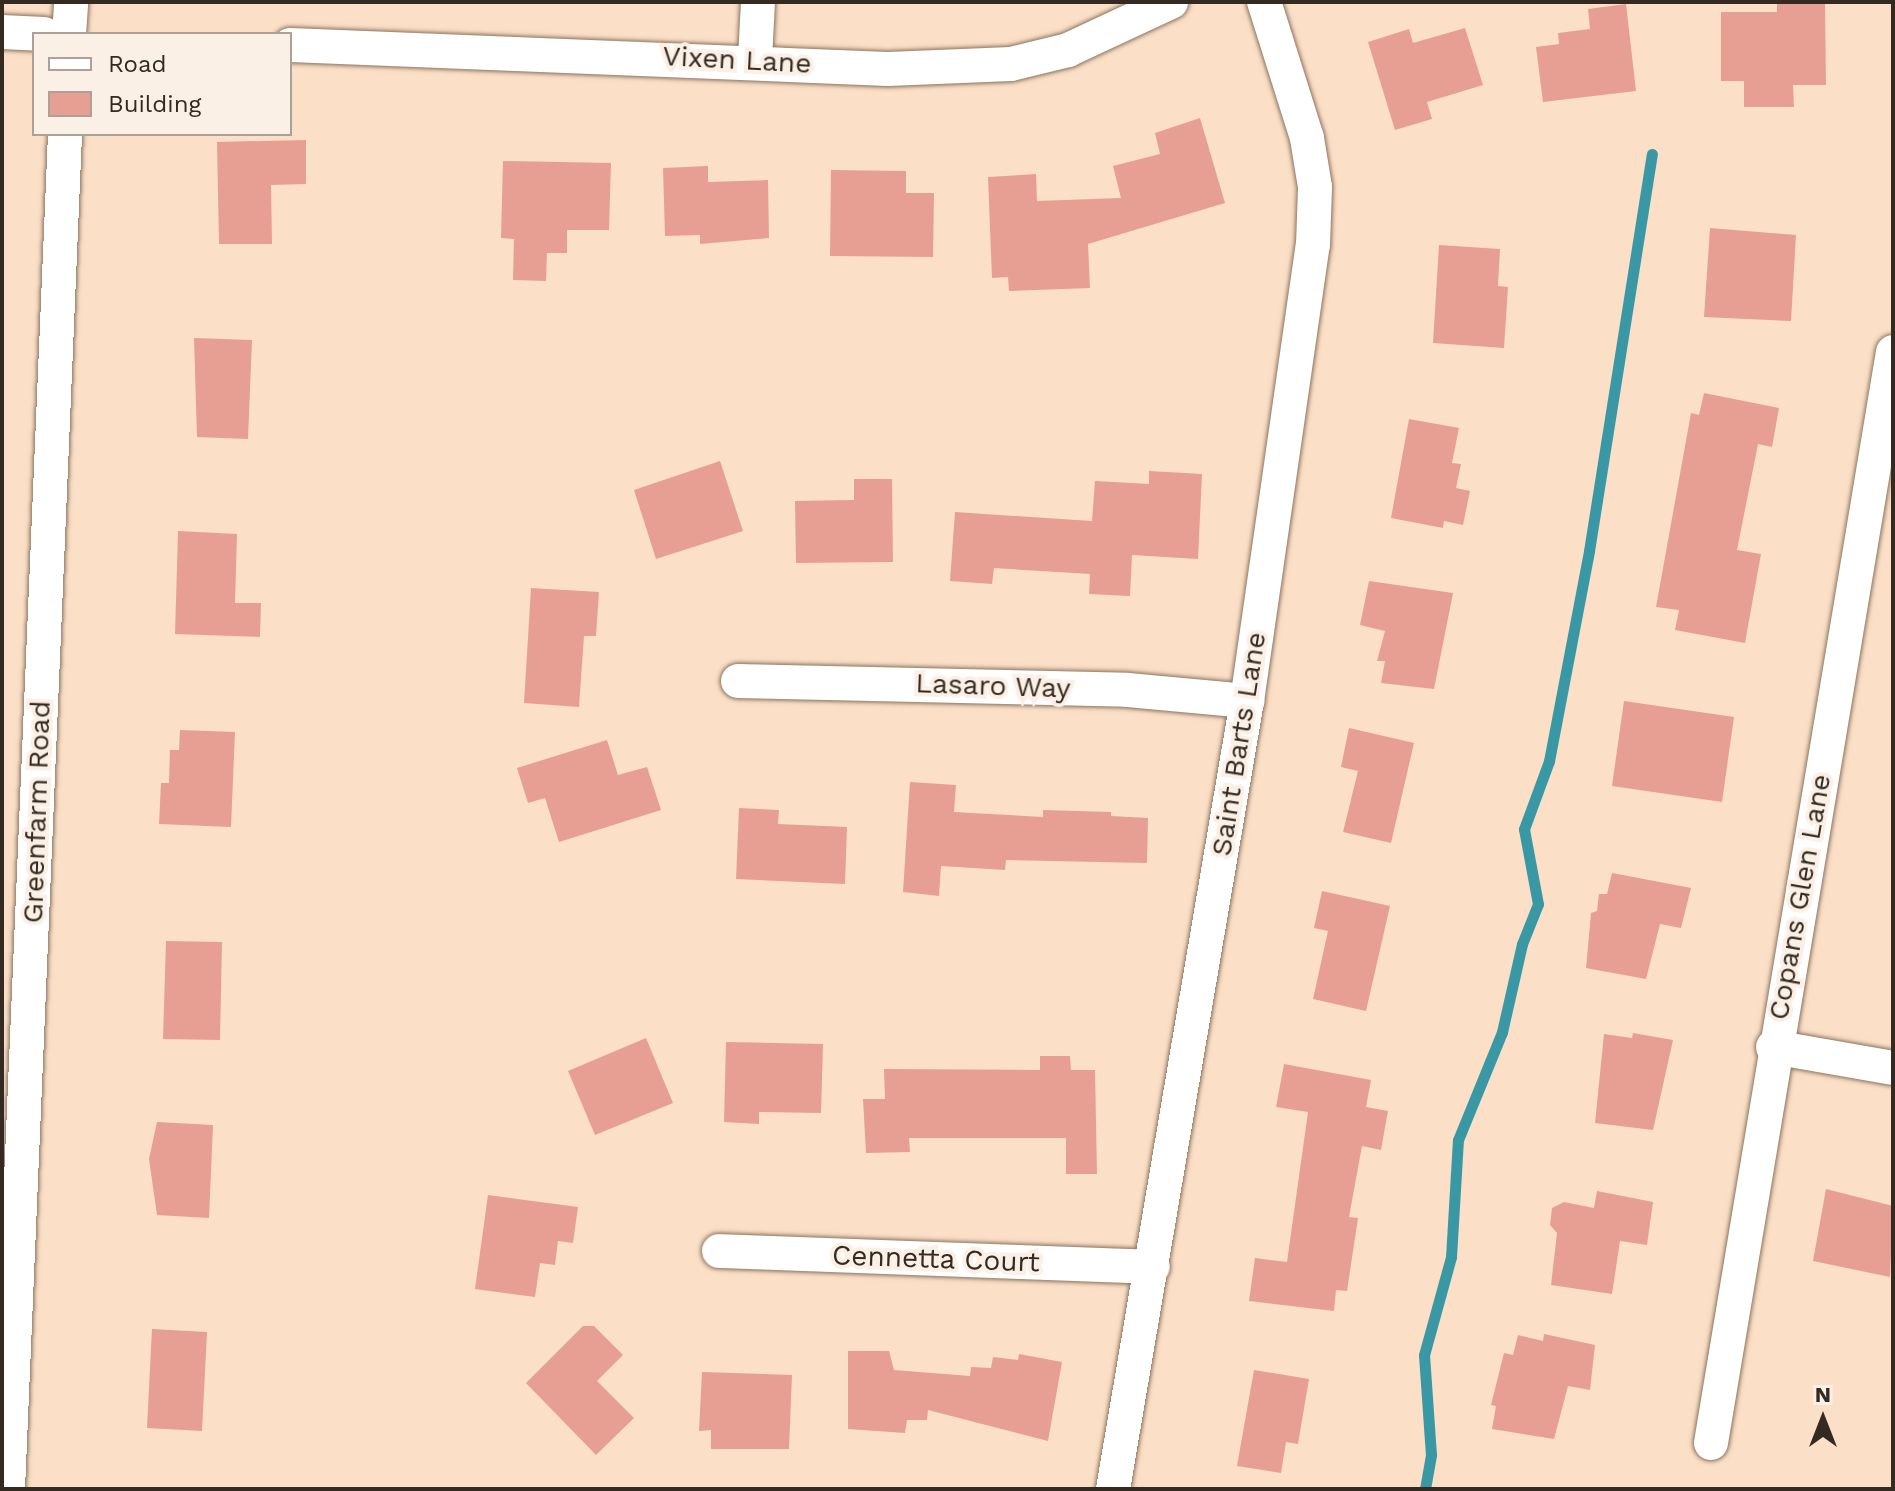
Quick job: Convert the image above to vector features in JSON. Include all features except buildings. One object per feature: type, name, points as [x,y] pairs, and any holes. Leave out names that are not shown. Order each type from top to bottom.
[{"type":"street","points":[[69,32],[71,2]]},
{"type":"street","points":[[755,59],[758,2]]},
{"type":"street","name":"Vixen Lane","points":[[292,45],[755,59],[888,69],[1011,64],[1068,50],[1171,2]]},
{"type":"street","name":"Saint Barts Lane","points":[[1113,1489],[1153,1267],[1300,367],[1315,187],[1291,74],[1264,2]]},
{"type":"street","points":[[2,32],[32,33]]},
{"type":"street","name":"Greenfarm Road","points":[[8,1489],[65,136]]},
{"type":"street","name":"Copans Glen Lane","points":[[1711,1443],[1773,1047],[1884,493],[1893,352]]},
{"type":"street","name":"Lasaro Way","points":[[738,681],[1112,689],[1247,701]]},
{"type":"street","points":[[1773,1047],[1893,1068]]},
{"type":"street","name":"Cennetta Court","points":[[719,1251],[1153,1267]]},
{"type":"waterway","points":[[1425,1489],[1431,1455],[1424,1355],[1451,1257],[1458,1140],[1502,1032],[1522,944],[1538,904],[1524,829],[1549,761],[1589,551],[1652,154]]}]
